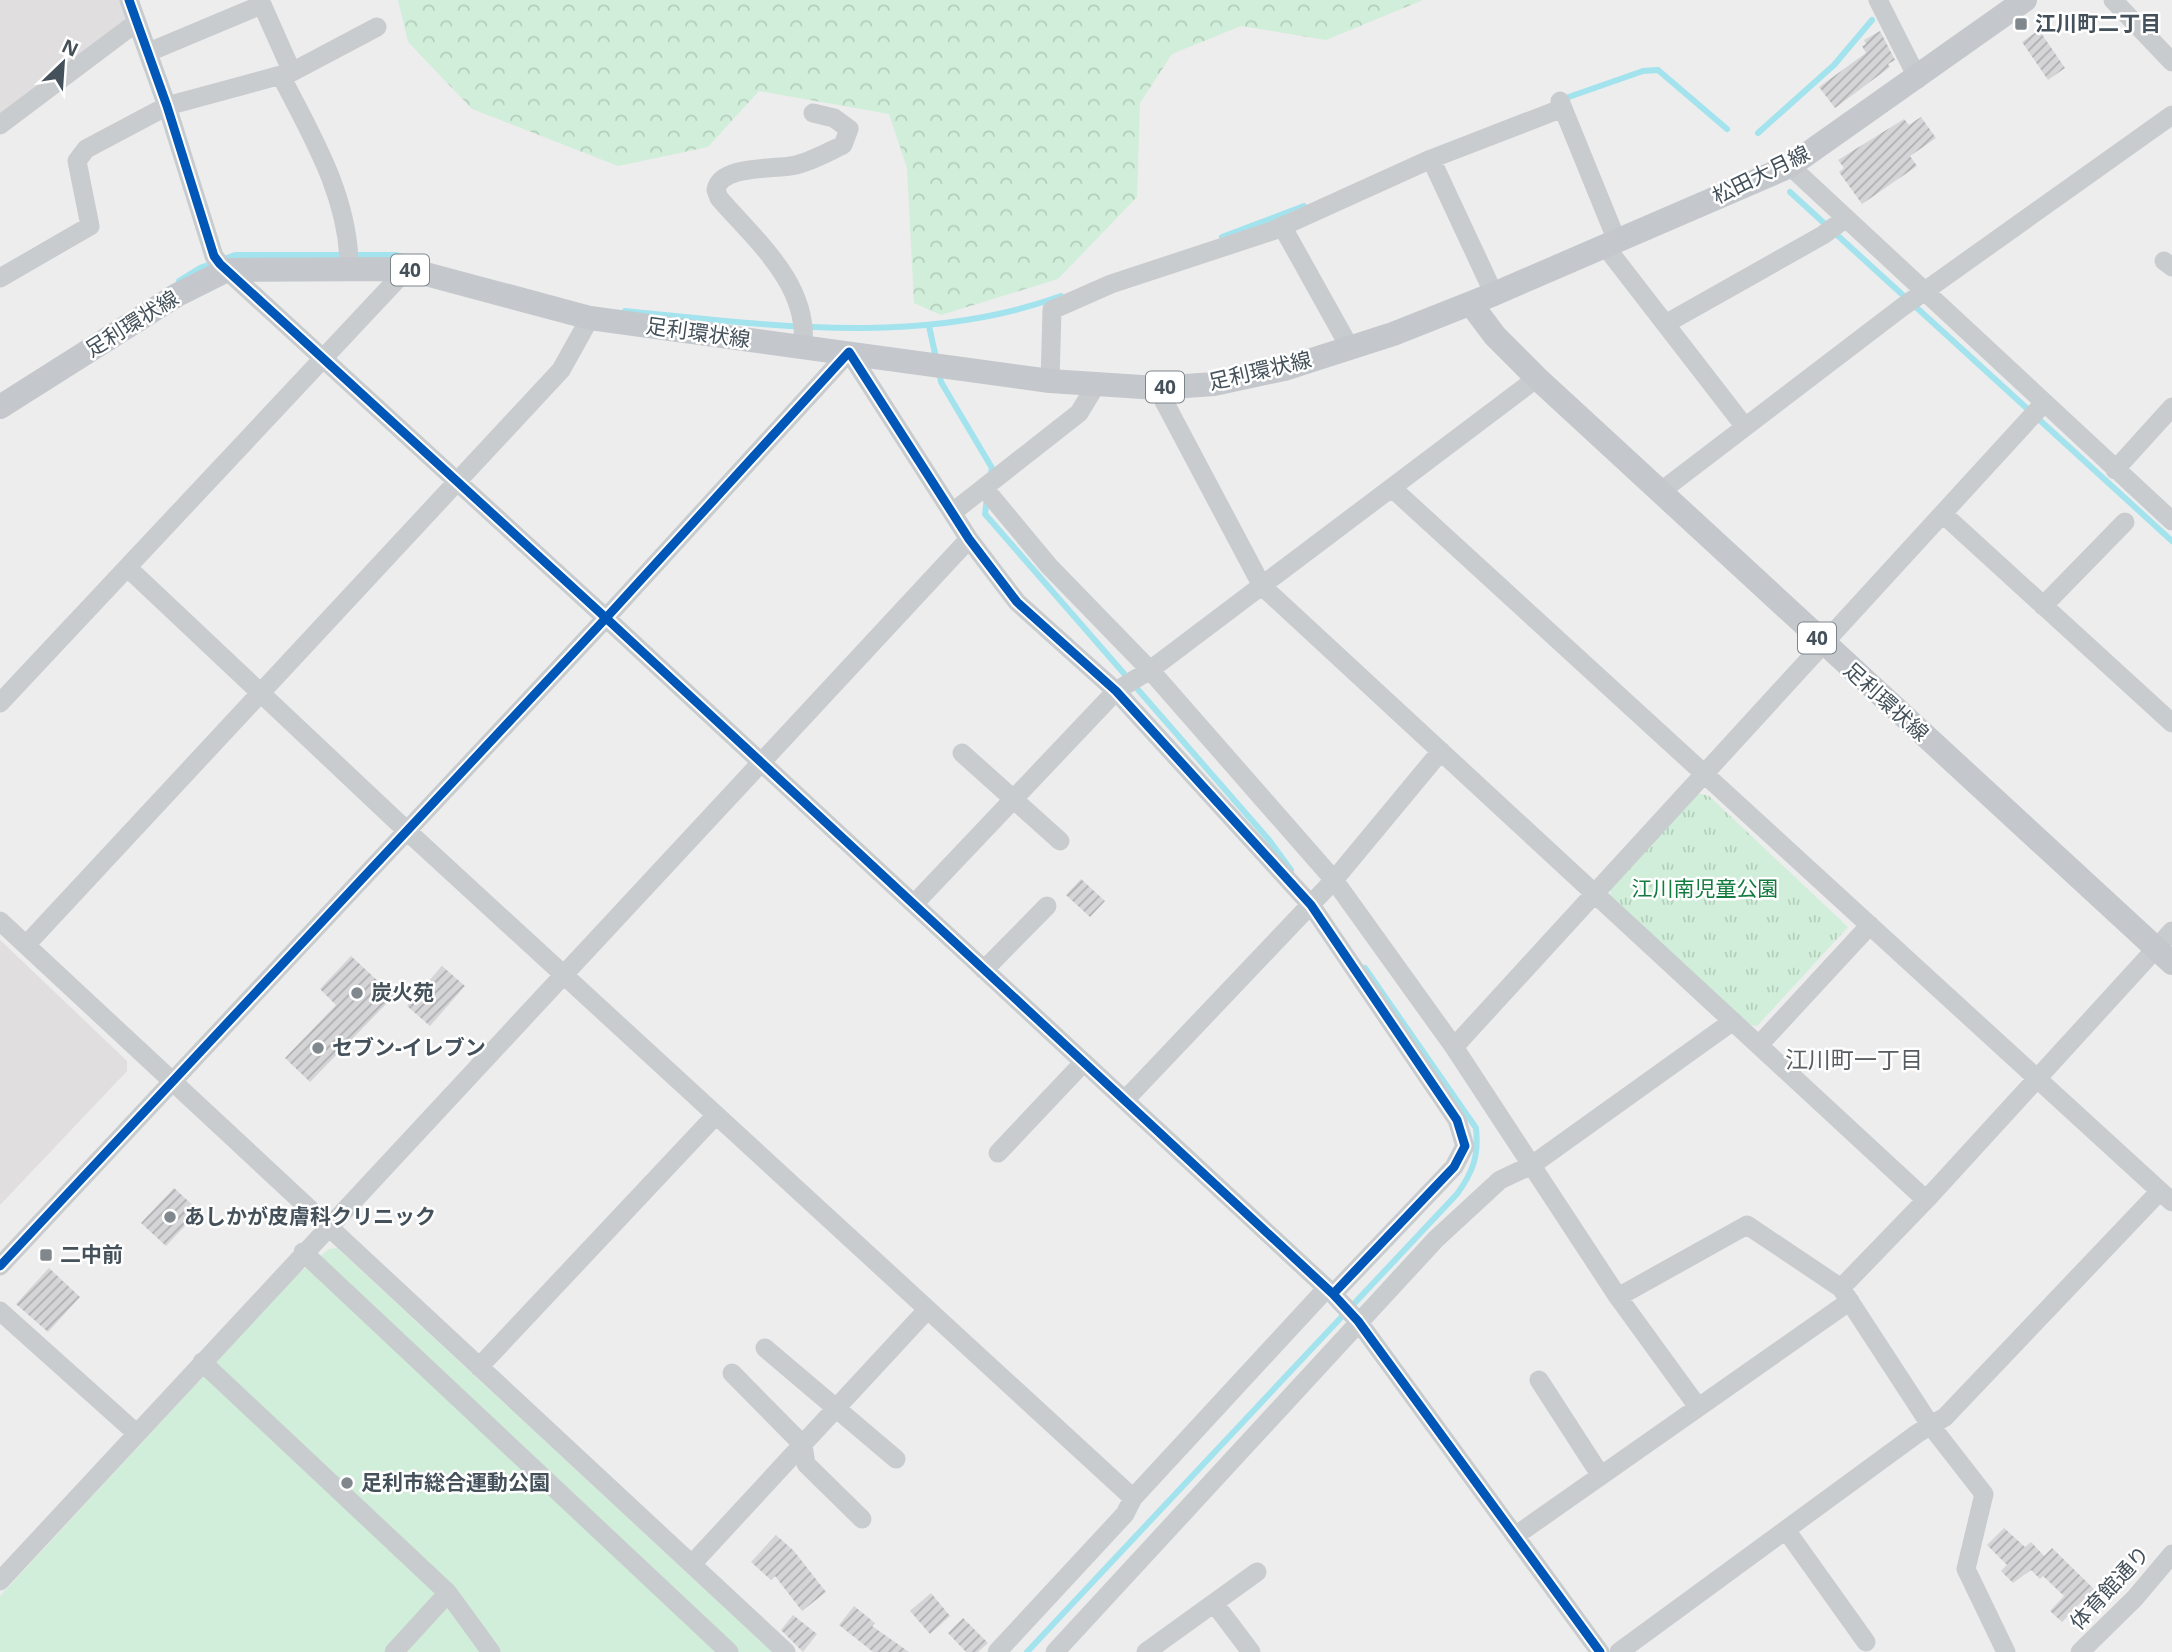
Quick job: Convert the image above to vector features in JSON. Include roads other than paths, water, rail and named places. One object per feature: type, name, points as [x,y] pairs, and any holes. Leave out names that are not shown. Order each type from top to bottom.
[{"type":"main road","name":"松田大月線","points":[[1471,304],[1790,166],[1917,79],[2008,5]]},
{"type":"main road","name":"足利環状線","points":[[0,407],[177,295],[220,263],[349,259],[407,269],[590,318],[804,334],[849,352],[1050,381],[1157,388],[1214,384],[1272,372],[1350,348],[1471,304],[1495,336],[1537,379],[1824,644],[2166,947]]},
{"type":"street","points":[[129,0],[220,263],[1330,1291],[1358,1321],[1600,1652]]},
{"type":"street","points":[[1878,0],[1917,79]]},
{"type":"street","points":[[2113,0],[2172,62]]},
{"type":"street","points":[[149,52],[261,2],[286,74],[325,162],[349,259]]},
{"type":"street","points":[[0,125],[137,22]]},
{"type":"street","points":[[0,278],[90,226],[77,161],[86,149],[167,106],[286,74],[377,27]]},
{"type":"street","points":[[1050,381],[1052,310],[1111,285],[1282,226],[1562,105],[1611,244],[1745,427]]},
{"type":"street","points":[[804,334],[798,297],[789,280],[719,198],[716,190],[719,179],[730,173],[797,165],[843,145],[849,129],[834,118],[813,113]]},
{"type":"street","points":[[1660,492],[1902,308],[2172,115]]},
{"type":"street","points":[[1432,159],[1494,294]]},
{"type":"street","points":[[1790,166],[1835,227],[1922,296],[2036,411],[2115,470],[2172,521]]},
{"type":"street","points":[[1282,226],[1350,348]]},
{"type":"street","points":[[1667,323],[1835,227]]},
{"type":"street","points":[[0,703],[407,269]]},
{"type":"street","points":[[26,945],[561,370],[590,318]]},
{"type":"street","points":[[0,1266],[606,618],[849,352],[969,539],[1017,602],[1116,691],[1311,905],[1444,1097],[1457,1120],[1465,1146],[1454,1167],[1330,1291],[1133,1498],[1125,1514],[998,1652]]},
{"type":"street","points":[[914,904],[1116,691],[1150,670],[1537,379]]},
{"type":"street","points":[[953,512],[1079,413],[1096,386]]},
{"type":"street","points":[[1157,388],[1262,586],[1926,1200]]},
{"type":"street","points":[[2115,470],[2172,407]]},
{"type":"street","points":[[1454,1047],[2036,411]]},
{"type":"street","points":[[1392,488],[2166,1196],[1945,1417],[1619,1652]]},
{"type":"street","points":[[985,489],[1048,566],[1150,670],[1334,880],[1454,1047],[1618,1297],[1698,1407]]},
{"type":"street","points":[[1943,514],[2172,723]]},
{"type":"street","points":[[2043,606],[2125,522]]},
{"type":"street","points":[[0,1581],[135,1432],[969,539]]},
{"type":"street","points":[[128,568],[406,830],[1133,1498]]},
{"type":"street","points":[[1125,1100],[1334,880],[1441,751]]},
{"type":"street","points":[[962,753],[1060,841]]},
{"type":"street","points":[[984,970],[1047,906]]},
{"type":"street","points":[[0,921],[786,1652]]},
{"type":"street","points":[[1759,1045],[1870,925]]},
{"type":"street","points":[[1515,1536],[1698,1407],[1845,1295],[2035,1078],[2166,947]]},
{"type":"street","points":[[1055,1652],[1436,1239],[1500,1180],[1532,1165],[1733,1021]]},
{"type":"street","points":[[998,1153],[1084,1062]]},
{"type":"street","points":[[480,1367],[716,1115]]},
{"type":"street","points":[[1618,1297],[1747,1225],[1845,1295],[1931,1426],[1984,1494],[1966,1569],[2006,1652]]},
{"type":"street","points":[[303,1252],[729,1652]]},
{"type":"street","points":[[692,1564],[927,1310]]},
{"type":"street","points":[[0,1311],[135,1432]]},
{"type":"street","points":[[765,1348],[896,1459]]},
{"type":"street","points":[[202,1362],[448,1593],[491,1652]]},
{"type":"street","points":[[732,1373],[803,1444],[806,1464],[862,1519]]},
{"type":"street","points":[[1539,1380],[1601,1476]]},
{"type":"street","points":[[1786,1530],[1866,1642]]},
{"type":"street","name":"体育館通り","points":[[2080,1652],[2135,1598],[2172,1554]]},
{"type":"street","points":[[1146,1652],[1257,1572]]},
{"type":"street","points":[[394,1652],[448,1593]]},
{"type":"street","points":[[1214,1603],[1251,1652]]},
{"type":"waterway","points":[[1758,133],[1834,65],[1872,20]]},
{"type":"waterway","points":[[1563,99],[1643,71],[1658,70],[1727,129]]},
{"type":"waterway","points":[[1790,192],[2172,541]]},
{"type":"waterway","points":[[1222,237],[1304,206]]},
{"type":"waterway","points":[[179,281],[200,268],[235,255],[395,255],[407,258]]},
{"type":"waterway","points":[[625,311],[789,326],[899,327],[954,322],[1008,312],[1061,296]]},
{"type":"waterway","points":[[929,326],[936,358]]},
{"type":"waterway","points":[[939,372],[941,382],[992,468],[990,477]]},
{"type":"waterway","points":[[987,498],[985,514],[1269,840],[1291,870]]},
{"type":"waterway","points":[[1027,1652],[1457,1194],[1467,1178],[1476,1155],[1476,1128],[1365,968]]},
{"type":"place","name":"江川町二丁目","points":[[2021,24]]},
{"type":"place","name":"炭火苑","points":[[357,993]]},
{"type":"place","name":"セブン-イレブン","points":[[318,1048]]},
{"type":"place","name":"あしかが皮膚科クリニック","points":[[170,1217]]},
{"type":"place","name":"二中前","points":[[46,1255]]},
{"type":"place","name":"足利市総合運動公園","points":[[347,1483]]},
{"type":"district","name":"江川町一丁目","points":[[1854,1060]]},
{"type":"park label","name":"江川南児童公園","points":[[1705,889]]}]
